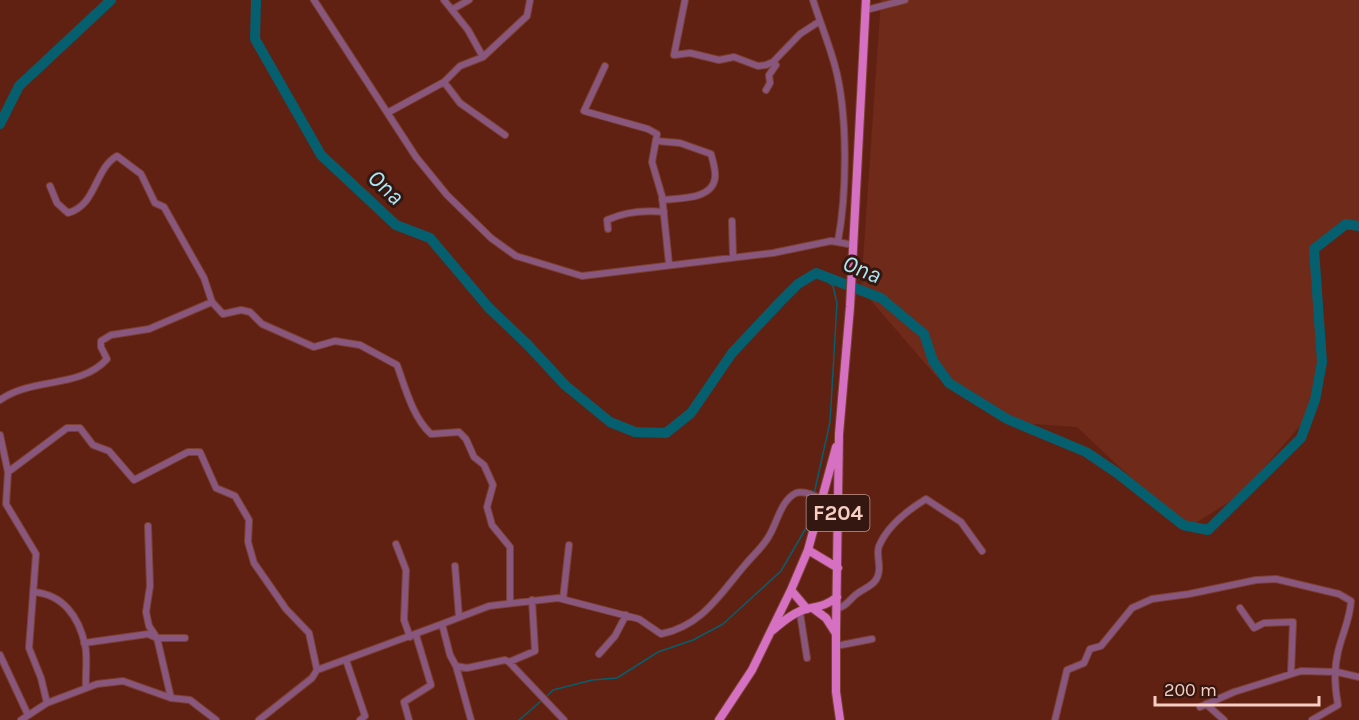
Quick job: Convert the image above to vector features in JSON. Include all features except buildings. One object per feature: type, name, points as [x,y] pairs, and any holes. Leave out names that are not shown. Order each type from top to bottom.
[{"type":"main road","name":"F204","points":[[840,720],[836,646],[839,434],[854,246],[866,0]]},
{"type":"main road","points":[[719,720],[752,670],[808,550],[819,498],[839,434]]},
{"type":"main road","points":[[808,550],[838,568]]},
{"type":"main road","points":[[791,590],[807,610],[826,618],[836,632]]},
{"type":"main road","points":[[770,633],[807,610],[837,597]]},
{"type":"street","points":[[314,0],[324,19],[389,112],[416,157],[447,195],[491,238],[516,256],[582,276],[838,242],[854,246]]},
{"type":"street","points":[[444,0],[453,9],[483,57]]},
{"type":"street","points":[[453,9],[469,0]]},
{"type":"street","points":[[389,112],[444,82],[460,66],[483,57],[527,16],[530,0]]},
{"type":"street","points":[[685,0],[674,55],[690,53],[719,60],[734,57],[758,66],[773,62],[800,34],[820,21]]},
{"type":"street","points":[[813,0],[836,68],[844,135],[844,209],[838,242]]},
{"type":"street","points":[[866,10],[905,0]]},
{"type":"street","points":[[766,90],[770,84],[769,75],[776,65],[773,62]]},
{"type":"street","points":[[604,66],[584,111],[648,129],[657,134],[652,162],[664,212],[669,264]]},
{"type":"street","points":[[444,82],[460,103],[505,135]]},
{"type":"street","points":[[657,141],[680,143],[711,154],[715,173],[715,181],[698,196],[662,200]]},
{"type":"street","points":[[50,186],[57,203],[68,213],[78,210],[89,198],[110,160],[117,156],[141,174],[155,203],[164,207],[204,278],[212,302],[223,314],[241,310],[250,312],[262,324],[314,347],[335,341],[360,345],[397,365],[406,391],[424,428],[431,434],[459,432],[466,439],[474,457],[484,465],[493,485],[487,507],[492,525],[510,548],[510,602]]},
{"type":"street","points":[[608,229],[607,220],[615,216],[633,212],[664,212]]},
{"type":"street","points":[[732,221],[733,256]]},
{"type":"street","points":[[0,400],[28,386],[87,374],[100,367],[107,358],[101,347],[101,341],[111,335],[149,329],[212,302]]},
{"type":"street","points":[[8,472],[67,428],[80,428],[93,445],[109,452],[134,480],[188,452],[200,452],[216,489],[235,496],[249,520],[249,548],[254,563],[286,609],[309,633],[317,670]]},
{"type":"street","points":[[0,435],[8,472],[6,504],[36,554],[28,648],[41,678],[46,703]]},
{"type":"street","points":[[259,720],[312,678],[317,670],[489,606],[563,598],[639,619],[661,634],[697,620],[710,608],[768,539],[786,502],[796,494],[808,494],[819,498]]},
{"type":"street","points":[[836,609],[846,607],[858,593],[873,585],[879,572],[878,548],[912,507],[926,500],[961,522],[982,551]]},
{"type":"street","points":[[148,526],[150,586],[146,612],[149,626],[157,638],[171,698]]},
{"type":"street","points":[[396,544],[406,570],[404,620],[413,636],[431,685],[404,702],[409,720]]},
{"type":"street","points":[[563,598],[569,545]]},
{"type":"street","points":[[455,566],[459,617]]},
{"type":"street","points":[[1055,720],[1067,670],[1084,663],[1090,649],[1101,646],[1132,608],[1152,599],[1256,580],[1276,579],[1338,594],[1351,601],[1350,616],[1337,655],[1335,689],[1338,705],[1312,720]]},
{"type":"street","points":[[33,592],[45,593],[68,607],[84,643],[86,688]]},
{"type":"street","points":[[509,662],[535,651],[532,600]]},
{"type":"street","points":[[1240,608],[1254,628],[1264,623],[1293,622],[1291,673]]},
{"type":"street","points":[[807,610],[807,657]]},
{"type":"street","points":[[599,654],[615,636],[626,615]]},
{"type":"street","points":[[442,624],[471,720]]},
{"type":"street","points":[[84,643],[148,634],[157,638],[185,638]]},
{"type":"street","points":[[836,646],[846,642],[872,639]]},
{"type":"street","points":[[0,655],[28,715]]},
{"type":"street","points":[[346,660],[364,719]]},
{"type":"street","points":[[456,666],[467,668],[505,660],[564,720]]},
{"type":"street","points":[[1224,720],[1203,706],[1301,671],[1337,672],[1359,677]]},
{"type":"street","points":[[21,720],[46,703],[86,688],[123,681],[171,698],[190,700],[216,720]]},
{"type":"shaded area","points":[[881,0],[1359,0],[1359,230],[1346,230],[1314,249],[1322,362],[1305,420],[1240,495],[1191,526],[1142,488],[1077,427],[1004,422],[936,376],[861,289]]},
{"type":"waterway","name":"Ona","points":[[0,124],[19,86],[111,0]]},
{"type":"waterway","name":"Ona","points":[[256,0],[255,39],[321,155],[396,225],[430,238],[489,308],[565,385],[610,422],[635,432],[666,433],[691,413],[732,353],[798,284],[816,273],[881,298],[924,334],[933,361],[949,383],[1007,419],[1086,452],[1117,473],[1183,525],[1208,530],[1301,438],[1315,400],[1322,362],[1314,249],[1346,224],[1359,226]]},
{"type":"waterway","points":[[814,494],[830,422],[837,303],[833,286],[816,273]]},
{"type":"waterway","points":[[545,698],[553,690],[592,680],[617,678],[658,652],[693,640],[723,624],[781,571],[806,528],[813,499]]},
{"type":"waterway","points":[[519,720],[541,701]]}]
